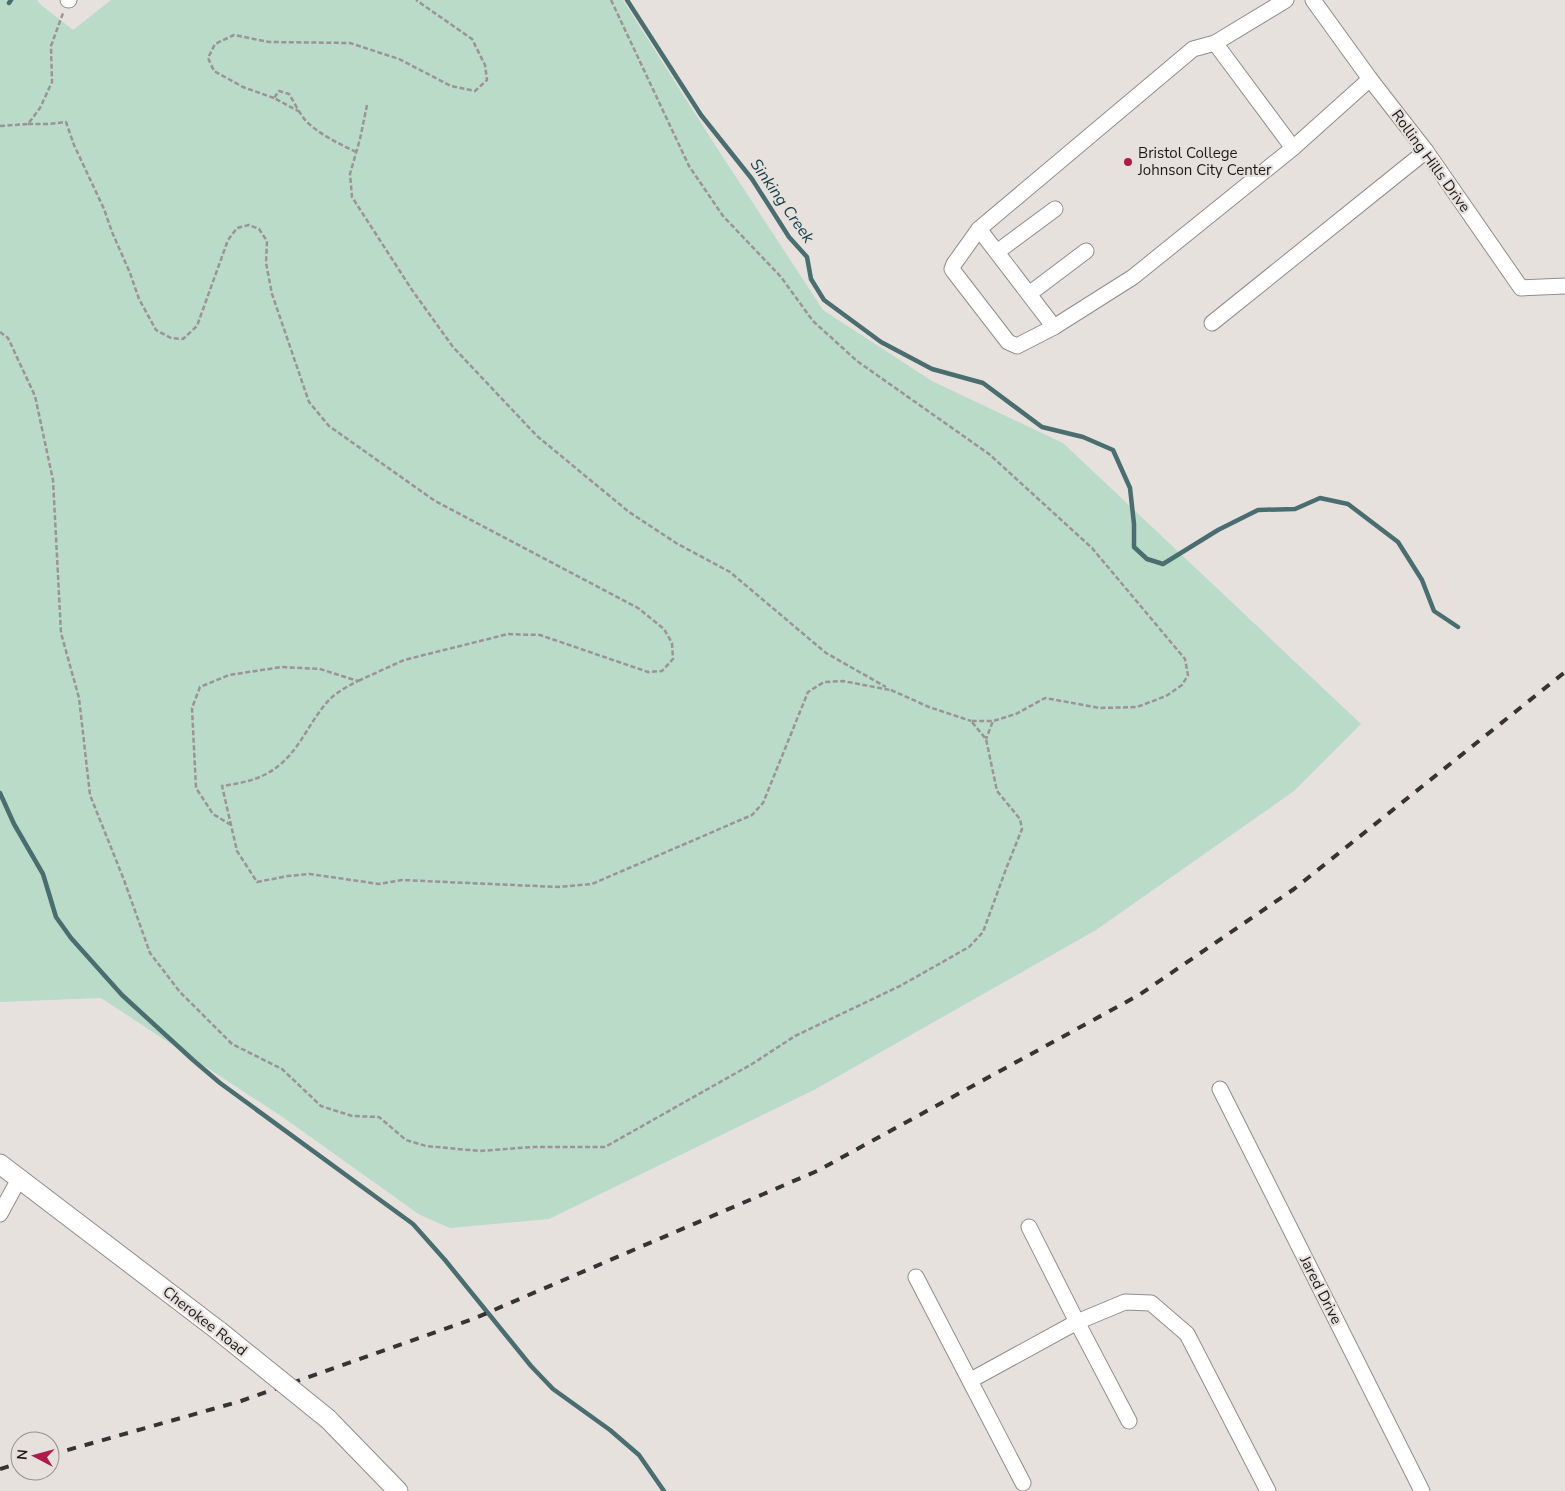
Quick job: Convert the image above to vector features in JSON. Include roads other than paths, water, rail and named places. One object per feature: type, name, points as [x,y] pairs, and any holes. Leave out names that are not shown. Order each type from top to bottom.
[{"type":"main road","name":"Cherokee Road","points":[[0,1164],[219,1331],[328,1419],[398,1491]]},
{"type":"street","points":[[1286,0],[1215,43],[1193,49],[979,229],[954,264],[954,272],[1008,342],[1017,346],[1054,327],[1133,277],[1294,148],[1370,79]]},
{"type":"street","name":"Rolling Hills Drive","points":[[1313,0],[1426,152],[1521,288],[1565,286]]},
{"type":"street","points":[[1215,43],[1294,148]]},
{"type":"street","points":[[1212,324],[1426,152]]},
{"type":"street","points":[[997,252],[1055,209]]},
{"type":"street","points":[[979,229],[1054,327]]},
{"type":"street","points":[[1028,294],[1086,251]]},
{"type":"street","name":"Jared Drive","points":[[1220,1089],[1422,1491]]},
{"type":"street","points":[[0,1214],[19,1179]]},
{"type":"street","points":[[1029,1227],[1076,1322],[1129,1421]]},
{"type":"street","points":[[916,1277],[1024,1483]]},
{"type":"street","points":[[971,1380],[1076,1322],[1125,1302],[1151,1303],[1187,1334],[1268,1491]]},
{"type":"waterway","name":"Sinking Creek","points":[[627,0],[701,115],[752,179],[789,237],[807,257],[811,279],[824,300],[881,342],[932,369],[983,383],[1042,427],[1083,437],[1113,450],[1130,488],[1134,524],[1134,547],[1147,559],[1163,564],[1218,530],[1258,510],[1295,509],[1320,498],[1348,504],[1398,542],[1422,580],[1434,611],[1458,627]]},
{"type":"waterway","points":[[0,793],[14,824],[43,874],[56,917],[71,938],[122,995],[220,1083],[413,1224],[445,1260],[531,1366],[553,1389],[610,1430],[639,1455],[664,1491]]},
{"type":"railway","points":[[60,1452],[241,1401],[473,1319],[817,1171],[1139,995],[1294,889],[1565,672]]},
{"type":"railway","points":[[0,1469],[10,1466]]},
{"type":"place","name":"Bristol College Johnson City Center","points":[[1128,162]]}]
